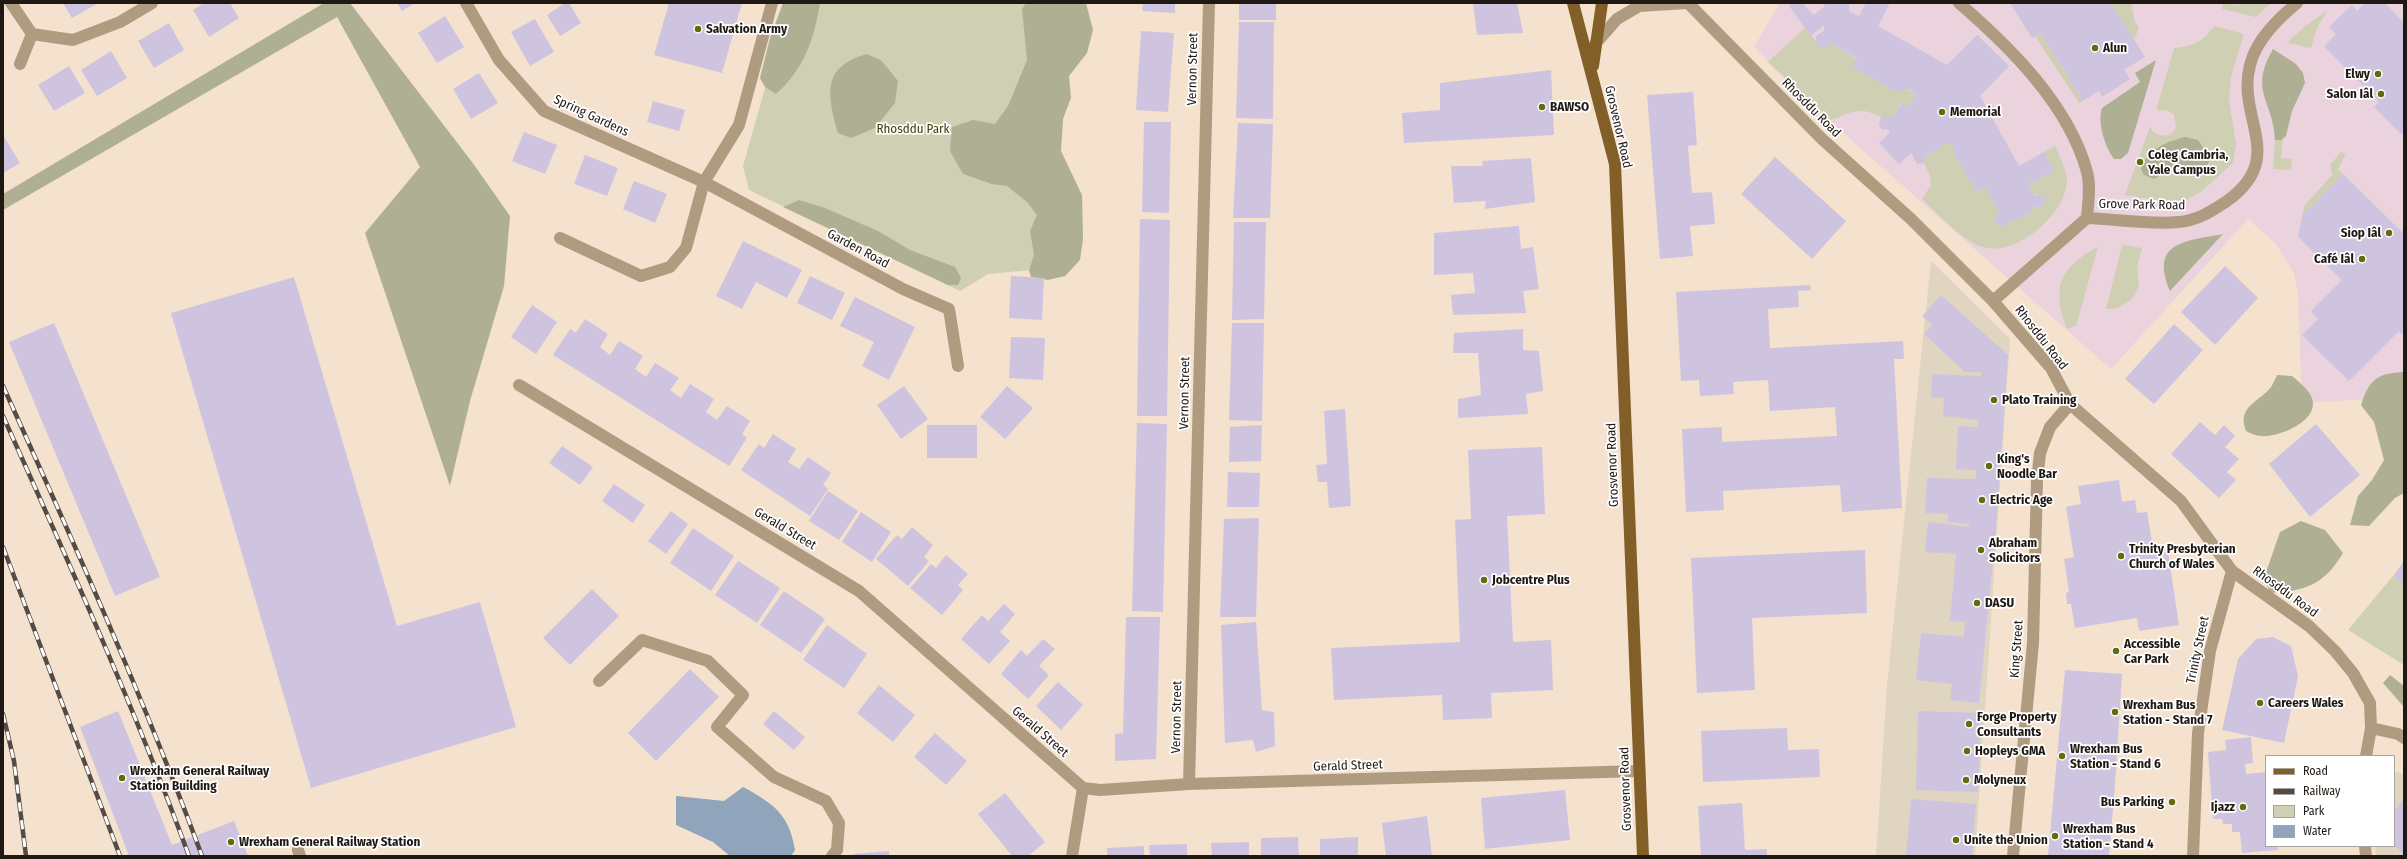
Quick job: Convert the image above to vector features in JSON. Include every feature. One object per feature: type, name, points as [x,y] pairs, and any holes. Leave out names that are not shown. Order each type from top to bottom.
[{"type":"main road","name":"Grosvenor Road","points":[[1573,3],[1615,164],[1643,856]]},
{"type":"main road","name":"Grosvenor Road","points":[[1592,75],[1602,3]]},
{"type":"street","points":[[11,3],[32,34],[73,40],[120,22],[152,3]]},
{"type":"street","name":"Spring Gardens","points":[[466,3],[499,60],[544,111],[704,182]]},
{"type":"street","points":[[560,238],[641,276],[670,267],[686,248],[704,182],[739,125],[772,3]]},
{"type":"street","name":"Vernon Street","points":[[1189,784],[1209,3]]},
{"type":"street","name":"Rhosddu Road","points":[[1596,44],[1617,19],[1639,6],[1688,3],[1822,139],[1911,219],[1993,300],[2051,368],[2070,404],[2181,501],[2232,571],[2309,626],[2335,651],[2353,673],[2370,702],[2371,728],[2366,755]]},
{"type":"street","name":"Grove Park Road","points":[[1959,3],[2012,53],[2036,80],[2060,113],[2080,153],[2087,173],[2087,218]]},
{"type":"street","name":"Grove Park Road","points":[[1993,300],[2087,218],[2178,222],[2198,218],[2218,208],[2249,182],[2256,167],[2258,150],[2248,99],[2250,65],[2265,35],[2297,3]]},
{"type":"street","points":[[20,64],[32,34]]},
{"type":"street","name":"Garden Road","points":[[704,182],[903,289],[950,309],[958,366]]},
{"type":"street","name":"Gerald Street","points":[[519,384],[859,591],[1082,788],[1100,790],[1189,784],[1639,771]]},
{"type":"street","name":"King Street","points":[[2013,856],[2033,643],[2037,481],[2040,453],[2050,427],[2070,404]]},
{"type":"street","name":"Trinity Street","points":[[2193,856],[2199,725],[2210,651],[2232,571]]},
{"type":"street","points":[[599,681],[642,640],[708,661],[743,694],[717,727],[774,777],[826,801],[839,823],[837,850],[832,856]]},
{"type":"street","points":[[2371,728],[2398,734],[2404,738]]},
{"type":"street","points":[[1072,856],[1082,788]]},
{"type":"shaded area","name":"Coleg Cambria, Yale Campus","points":[[1780,3],[2404,3],[2404,397],[2302,403],[2298,293],[2294,273],[2276,244],[2248,219],[2111,369],[1826,118],[1754,47]]},
{"type":"shaded area","points":[[1931,261],[2010,339],[1975,856],[1876,856],[1887,685]]},
{"type":"shaded area","points":[[2398,771],[2404,776],[2404,856],[2376,856],[2375,847],[2395,847],[2395,774]]},
{"type":"green space","points":[[324,3],[350,3],[472,162],[510,216],[504,286],[470,401],[450,486],[365,233],[420,167],[337,17],[3,210],[3,194]]},
{"type":"green space","points":[[783,3],[820,3],[815,29],[801,64],[786,84],[776,94],[765,87],[760,78],[770,38]]},
{"type":"green space","name":"Rhosddu Park","points":[[789,3],[1061,3],[1053,268],[988,274],[960,291],[749,190],[743,166]]},
{"type":"green space","points":[[1026,3],[1086,3],[1093,30],[1087,53],[1069,76],[1071,98],[1063,119],[1061,151],[1082,195],[1083,239],[1080,260],[1065,276],[1048,280],[1031,277],[1029,270],[1034,255],[1030,231],[1037,215],[1027,202],[1007,186],[992,184],[963,174],[950,151],[952,127],[973,120],[995,124],[1008,106],[1027,60],[1022,9]]},
{"type":"green space","points":[[2111,3],[2131,3],[2135,22],[2139,28],[2134,40]]},
{"type":"green space","points":[[2223,3],[2239,5],[2240,3],[2271,3],[2256,17],[2222,9]]},
{"type":"green space","points":[[2327,11],[2317,28],[2311,48],[2287,43],[2304,27]]},
{"type":"green space","points":[[2214,26],[2244,34],[2231,77],[2229,100],[2236,144],[2233,163],[2203,190],[2187,200],[2162,201],[2125,195],[2150,127],[2153,131],[2163,136],[2171,134],[2176,127],[2174,114],[2166,110],[2157,111],[2174,48],[2192,45],[2206,36]]},
{"type":"green space","points":[[1805,28],[1821,47],[1829,46],[1831,43],[1917,95],[1907,107],[1901,103],[1891,118],[1867,112],[1854,111],[1831,120],[1826,118],[1768,62]]},
{"type":"green space","points":[[2041,33],[2083,101],[2079,103],[2035,36]]},
{"type":"green space","points":[[2273,49],[2296,64],[2303,73],[2305,83],[2292,111],[2286,136],[2281,140],[2275,140],[2274,127],[2262,86],[2266,64]]},
{"type":"green space","points":[[867,54],[882,61],[898,81],[895,103],[875,128],[851,138],[838,133],[830,95],[831,84],[841,67],[852,60]]},
{"type":"green space","points":[[2156,60],[2128,153],[2121,159],[2114,159],[2105,141],[2101,127],[2100,120],[2102,108],[2140,82],[2135,73]]},
{"type":"green space","points":[[2185,137],[2198,140],[2210,157],[2205,168],[2194,173],[2182,165],[2172,167],[2154,179],[2144,175],[2141,169],[2148,156],[2153,151],[2164,144]]},
{"type":"green space","points":[[2283,138],[2281,158],[2292,159],[2291,170],[2273,169],[2275,140]]},
{"type":"green space","points":[[1941,144],[1953,144],[1953,151],[1976,192],[1985,187],[2000,213],[1997,215],[1995,222],[1997,225],[2004,227],[2008,225],[2010,219],[2020,218],[2027,215],[2033,207],[2043,206],[2045,198],[2036,194],[2034,195],[2028,185],[2054,171],[2044,152],[2055,146],[2067,180],[2065,193],[2050,218],[2039,229],[2026,238],[2013,245],[2000,248],[1987,248],[1979,246],[1961,235],[1922,199],[1931,185],[1930,175],[1924,163],[1926,155],[1941,148]]},
{"type":"green space","points":[[2341,152],[2346,154],[2338,169],[2343,174],[2302,216],[2305,205],[2332,175],[2330,165]]},
{"type":"green space","points":[[799,200],[825,208],[878,231],[910,250],[955,267],[961,278],[958,285],[948,285],[783,207]]},
{"type":"green space","points":[[2223,234],[2170,291],[2165,274],[2164,262],[2168,253],[2175,246],[2185,242]]},
{"type":"green space","points":[[2122,245],[2142,248],[2137,267],[2139,286],[2131,300],[2118,308],[2106,309]]},
{"type":"green space","points":[[2098,247],[2076,326],[2067,329],[2062,315],[2060,302],[2059,291],[2062,280],[2074,263]]},
{"type":"green space","points":[[2404,372],[2404,493],[2395,498],[2369,526],[2350,525],[2358,496],[2372,480],[2384,460],[2374,422],[2361,405],[2364,396],[2371,384],[2381,376]]},
{"type":"green space","points":[[2277,375],[2292,376],[2310,393],[2313,405],[2311,413],[2297,426],[2278,434],[2259,436],[2246,431],[2244,416],[2247,410],[2267,392]]},
{"type":"green space","points":[[2301,521],[2325,530],[2343,553],[2336,564],[2321,579],[2312,584],[2294,590],[2270,593],[2264,578],[2280,532]]},
{"type":"green space","points":[[2393,576],[2404,585],[2404,665],[2348,630]]},
{"type":"green space","points":[[2390,675],[2404,686],[2404,707],[2383,683]]},
{"type":"water","points":[[743,787],[771,805],[784,819],[789,827],[795,850],[791,856],[730,856],[713,842],[676,825],[676,796],[724,801]]},
{"type":"building","points":[[63,3],[98,3],[72,18]]},
{"type":"building","points":[[204,3],[230,3],[239,18],[209,37],[193,10]]},
{"type":"building","points":[[397,3],[415,3],[402,11]]},
{"type":"building","points":[[565,3],[569,3],[581,23],[560,36],[547,15]]},
{"type":"building","name":"Salvation Army","points":[[669,3],[742,3],[722,73],[654,55]]},
{"type":"building","points":[[1143,3],[1175,3],[1175,13],[1142,11]]},
{"type":"building","points":[[1239,3],[1276,3],[1276,20],[1239,20]]},
{"type":"building","points":[[1473,3],[1517,3],[1523,33],[1477,35]]},
{"type":"building","name":"Memorial","points":[[1792,3],[1802,3],[1814,15],[1825,6],[1823,3],[1849,3],[1849,11],[1859,16],[1866,3],[1890,3],[1878,26],[1947,65],[1977,35],[2009,66],[1980,96],[2019,166],[2044,152],[2054,171],[2028,185],[2034,195],[2043,196],[2045,198],[2043,206],[2033,207],[2031,212],[2020,219],[2010,219],[2008,225],[2004,227],[1997,225],[1995,222],[1997,214],[2000,213],[1985,187],[1976,192],[1953,151],[1953,144],[1941,144],[1941,148],[1926,155],[1924,163],[1917,164],[1911,153],[1899,164],[1879,143],[1890,133],[1887,129],[1882,130],[1879,125],[1880,118],[1885,116],[1891,118],[1902,103],[1907,107],[1917,95],[1909,89],[1896,92],[1852,66],[1857,58],[1831,43],[1829,46],[1821,48],[1817,45],[1816,36],[1824,31],[1824,25],[1811,36],[1789,6]]},
{"type":"building","name":"Alun","points":[[2010,3],[2111,3],[2145,57],[2124,70],[2130,79],[2102,97],[2099,91],[2083,101],[2041,33],[2032,38]]},
{"type":"building","name":"Elwy","points":[[2365,3],[2385,3],[2404,23],[2404,131],[2401,134],[2374,107],[2379,102],[2324,46],[2336,34],[2329,27],[2352,5],[2357,11]]},
{"type":"building","points":[[445,16],[464,47],[437,63],[418,33]]},
{"type":"building","points":[[535,19],[554,52],[530,66],[511,32]]},
{"type":"building","points":[[1239,22],[1274,22],[1273,119],[1236,118]]},
{"type":"building","points":[[169,23],[184,50],[154,68],[138,41]]},
{"type":"building","points":[[1141,31],[1174,33],[1168,112],[1136,110]]},
{"type":"building","points":[[111,51],[127,78],[97,96],[81,70]]},
{"type":"building","points":[[69,66],[85,93],[54,111],[38,85]]},
{"type":"building","points":[[1551,70],[1554,135],[1404,143],[1402,113],[1440,110],[1440,83]]},
{"type":"building","points":[[479,73],[498,103],[471,119],[453,89]]},
{"type":"building","points":[[1693,92],[1697,145],[1688,146],[1692,193],[1712,192],[1715,224],[1690,226],[1693,256],[1660,259],[1647,95]]},
{"type":"building","points":[[653,101],[685,110],[679,131],[647,122]]},
{"type":"building","points":[[1144,122],[1171,122],[1169,213],[1142,212]]},
{"type":"building","points":[[1238,123],[1273,124],[1270,218],[1233,218]]},
{"type":"building","points":[[524,132],[557,145],[545,174],[512,161]]},
{"type":"building","points":[[3,135],[20,163],[3,173]]},
{"type":"building","points":[[585,155],[618,168],[607,196],[574,184]]},
{"type":"building","points":[[1775,157],[1846,221],[1812,259],[1741,194]]},
{"type":"building","points":[[1531,158],[1535,202],[1485,209],[1486,201],[1454,203],[1451,166],[1483,166],[1482,161]]},
{"type":"building","name":"Café Iâl","points":[[2343,174],[2404,234],[2404,331],[2401,334],[2399,331],[2349,381],[2302,335],[2318,319],[2311,311],[2342,280],[2298,237],[2302,216]]},
{"type":"building","points":[[634,181],[667,194],[655,223],[623,209]]},
{"type":"building","points":[[1140,219],[1170,220],[1167,416],[1137,416]]},
{"type":"building","points":[[1234,222],[1266,222],[1264,319],[1232,320]]},
{"type":"building","points":[[1519,226],[1521,249],[1533,247],[1539,289],[1523,291],[1526,313],[1453,315],[1451,295],[1475,293],[1473,273],[1434,275],[1434,233]]},
{"type":"building","points":[[743,241],[802,270],[787,298],[756,282],[742,309],[716,296]]},
{"type":"building","points":[[2225,266],[2258,298],[2215,345],[2181,312]]},
{"type":"building","points":[[810,276],[845,293],[832,320],[797,303]]},
{"type":"building","points":[[1011,276],[1044,278],[1042,320],[1009,318]]},
{"type":"building","points":[[294,277],[397,626],[480,602],[516,727],[311,788],[171,313]]},
{"type":"building","points":[[1810,285],[1811,290],[1798,291],[1799,307],[1768,309],[1770,348],[1903,341],[1904,359],[1894,359],[1902,508],[1842,512],[1840,485],[1723,491],[1724,510],[1686,512],[1682,429],[1722,427],[1722,442],[1837,436],[1835,407],[1770,411],[1768,380],[1733,382],[1734,394],[1700,396],[1699,380],[1681,381],[1676,292]]},
{"type":"building","points":[[1941,295],[2008,355],[1996,529],[1979,703],[1950,700],[1952,684],[1916,680],[1921,633],[1964,637],[1965,622],[1950,621],[1956,554],[1925,552],[1928,522],[1969,527],[1969,524],[1948,522],[1948,514],[1925,513],[1927,478],[1976,479],[1976,470],[1956,469],[1958,426],[1978,427],[1978,420],[1943,416],[1944,398],[1931,397],[1932,374],[1981,376],[1981,372],[1965,372],[1924,334],[1932,325],[1922,316]]},
{"type":"building","points":[[855,297],[915,327],[889,380],[862,366],[874,342],[840,326]]},
{"type":"building","points":[[532,305],[557,322],[536,354],[511,337]]},
{"type":"building","points":[[585,319],[608,334],[600,347],[610,355],[619,341],[643,356],[635,369],[646,377],[655,363],[679,378],[670,390],[681,398],[690,384],[714,399],[706,412],[717,420],[727,406],[750,421],[742,434],[747,438],[729,466],[553,355],[570,329],[576,333]]},
{"type":"building","points":[[54,323],[160,577],[115,596],[9,342]]},
{"type":"building","points":[[1232,323],[1264,323],[1262,421],[1229,420]]},
{"type":"building","points":[[2174,324],[2203,350],[2154,404],[2125,379]]},
{"type":"building","points":[[1523,329],[1523,350],[1539,351],[1543,391],[1526,394],[1528,414],[1458,418],[1458,399],[1481,395],[1478,353],[1453,353],[1454,333]]},
{"type":"building","points":[[1011,337],[1045,338],[1043,380],[1009,378]]},
{"type":"building","points":[[904,386],[928,419],[901,439],[877,405]]},
{"type":"building","points":[[1007,386],[1033,408],[1005,439],[980,417]]},
{"type":"building","points":[[1345,409],[1351,506],[1329,508],[1327,482],[1318,482],[1316,465],[1327,464],[1324,411]]},
{"type":"building","points":[[2200,422],[2215,435],[2224,425],[2235,436],[2225,447],[2239,459],[2227,472],[2236,480],[2219,498],[2171,454]]},
{"type":"building","points":[[1137,423],[1167,424],[1163,612],[1132,611]]},
{"type":"building","points":[[2316,424],[2360,475],[2310,517],[2269,464]]},
{"type":"building","points":[[927,425],[977,425],[977,458],[927,458]]},
{"type":"building","points":[[1262,425],[1261,461],[1229,462],[1230,427]]},
{"type":"building","points":[[773,434],[796,449],[788,462],[799,469],[808,457],[831,473],[823,485],[828,489],[810,516],[741,470],[759,444],[764,448]]},
{"type":"building","points":[[562,446],[593,467],[580,485],[549,463]]},
{"type":"building","name":"Jobcentre Plus","points":[[1542,447],[1545,514],[1507,516],[1513,642],[1551,640],[1553,690],[1491,693],[1492,718],[1443,720],[1442,695],[1334,700],[1331,648],[1460,642],[1455,520],[1471,519],[1468,450]]},
{"type":"building","points":[[1228,472],[1260,473],[1259,507],[1227,507]]},
{"type":"building","name":"Trinity Presbyterian Church of Wales","points":[[2119,480],[2122,502],[2135,500],[2137,513],[2147,512],[2154,554],[2168,552],[2179,625],[2139,631],[2137,618],[2075,628],[2071,604],[2067,604],[2066,593],[2069,592],[2064,559],[2074,557],[2066,507],[2081,504],[2078,486]]},
{"type":"building","points":[[614,484],[645,505],[633,523],[602,501]]},
{"type":"building","points":[[828,491],[858,511],[839,540],[809,521]]},
{"type":"building","points":[[671,511],[688,524],[666,554],[648,541]]},
{"type":"building","points":[[861,512],[891,532],[872,562],[842,542]]},
{"type":"building","points":[[1259,518],[1256,617],[1220,617],[1224,519]]},
{"type":"building","points":[[912,527],[933,545],[924,557],[929,561],[908,586],[876,559],[897,535],[902,539]]},
{"type":"building","points":[[693,528],[734,556],[711,591],[670,563]]},
{"type":"building","points":[[1865,550],[1867,613],[1752,618],[1755,690],[1697,693],[1691,558]]},
{"type":"building","points":[[946,555],[968,574],[958,585],[963,590],[942,615],[910,588],[931,564],[936,568]]},
{"type":"building","points":[[738,561],[780,588],[757,623],[715,595]]},
{"type":"building","points":[[2404,561],[2404,585],[2393,576]]},
{"type":"building","points":[[592,589],[619,616],[570,665],[543,638]]},
{"type":"building","points":[[784,591],[825,619],[801,653],[760,625]]},
{"type":"building","points":[[1004,604],[1015,614],[1000,632],[1010,641],[989,664],[961,639],[982,615],[988,621]]},
{"type":"building","points":[[1126,617],[1160,617],[1156,759],[1115,761],[1115,734],[1123,733]]},
{"type":"building","points":[[1256,622],[1262,710],[1274,712],[1275,746],[1256,752],[1253,740],[1225,743],[1221,625]]},
{"type":"building","points":[[827,625],[867,654],[844,688],[803,660]]},
{"type":"building","name":"Careers Wales","points":[[2273,637],[2291,646],[2298,676],[2284,743],[2222,730],[2238,659],[2256,639]]},
{"type":"building","points":[[1043,639],[1055,649],[1039,666],[1049,675],[1028,699],[1001,674],[1021,650],[1027,656]]},
{"type":"building","points":[[690,669],[719,697],[656,761],[628,733]]},
{"type":"building","points":[[2065,670],[2122,674],[2109,856],[2048,856]]},
{"type":"building","points":[[1058,682],[1083,705],[1061,730],[1036,706]]},
{"type":"building","points":[[879,685],[915,715],[893,742],[857,713]]},
{"type":"building","name":"Wrexham General Railway Station Building","points":[[118,711],[172,845],[234,821],[248,856],[129,856],[80,727]]},
{"type":"building","points":[[774,711],[805,737],[794,750],[763,724]]},
{"type":"building","points":[[1918,711],[1981,713],[1978,792],[1916,790]]},
{"type":"building","points":[[1787,728],[1788,750],[1819,749],[1820,777],[1703,782],[1701,731]]},
{"type":"building","points":[[935,733],[967,761],[946,785],[914,757]]},
{"type":"building","points":[[2251,737],[2253,763],[2245,764],[2246,774],[2265,772],[2265,847],[2277,847],[2278,850],[2242,853],[2240,832],[2232,832],[2232,824],[2223,824],[2222,819],[2213,819],[2208,752],[2226,750],[2225,740]]},
{"type":"building","points":[[1565,790],[1570,840],[1485,849],[1481,798]]},
{"type":"building","points":[[1005,793],[1045,842],[1028,856],[1012,856],[978,814]]},
{"type":"building","points":[[1911,799],[1976,804],[1972,856],[1906,856]]},
{"type":"building","points":[[2404,799],[2404,855],[2395,847],[2395,810]]},
{"type":"building","points":[[1742,803],[1745,850],[1767,849],[1767,856],[1701,856],[1698,806]]},
{"type":"building","points":[[1427,816],[1432,856],[1386,856],[1382,823]]},
{"type":"building","points":[[1298,837],[1299,856],[1261,856],[1261,838]]},
{"type":"building","points":[[1358,837],[1358,856],[1320,856],[1320,839]]},
{"type":"building","points":[[1249,842],[1249,856],[1212,856],[1211,843]]},
{"type":"building","points":[[1187,844],[1187,856],[1150,856],[1149,845]]},
{"type":"building","points":[[1144,846],[1144,856],[1107,856],[1107,848]]},
{"type":"building","points":[[889,851],[889,856],[853,856],[853,854]]},
{"type":"railway","points":[[3,386],[132,678],[202,856]]},
{"type":"railway","points":[[3,416],[76,579],[123,689],[189,856]]},
{"type":"railway","points":[[3,547],[120,856]]},
{"type":"railway","points":[[3,714],[14,761],[26,856]]},
{"type":"place","name":"Salvation Army","points":[[698,29]]},
{"type":"place","name":"Alun","points":[[2095,48]]},
{"type":"place","name":"Elwy","points":[[2378,74]]},
{"type":"place","name":"Salon Iâl","points":[[2381,94]]},
{"type":"place","name":"BAWSO","points":[[1542,107]]},
{"type":"place","name":"Memorial","points":[[1942,112]]},
{"type":"place","name":"Coleg Cambria, Yale Campus","points":[[2140,162]]},
{"type":"place","name":"Siop Iâl","points":[[2389,233]]},
{"type":"place","name":"Café Iâl","points":[[2362,259]]},
{"type":"place","name":"Plato Training","points":[[1994,400]]},
{"type":"place","name":"King's Noodle Bar","points":[[1989,466]]},
{"type":"place","name":"Electric Age","points":[[1982,500]]},
{"type":"place","name":"Abraham Solicitors","points":[[1981,550]]},
{"type":"place","name":"Trinity Presbyterian Church of Wales","points":[[2121,556]]},
{"type":"place","name":"Jobcentre Plus","points":[[1484,580]]},
{"type":"place","name":"DASU","points":[[1977,603]]},
{"type":"place","name":"Accessible Car Park","points":[[2116,651]]},
{"type":"place","name":"Careers Wales","points":[[2260,703]]},
{"type":"place","name":"Wrexham Bus Station - Stand 7","points":[[2115,712]]},
{"type":"place","name":"Forge Property Consultants","points":[[1969,724]]},
{"type":"place","name":"Hopleys GMA","points":[[1967,751]]},
{"type":"place","name":"Wrexham Bus Station - Stand 6","points":[[2062,756]]},
{"type":"place","name":"Wrexham General Railway Station Building","points":[[122,778]]},
{"type":"place","name":"Molyneux","points":[[1966,780]]},
{"type":"place","name":"Bus Parking","points":[[2172,802]]},
{"type":"place","name":"Ijazz","points":[[2243,807]]},
{"type":"place","name":"Wrexham Bus Station - Stand 4","points":[[2055,836]]},
{"type":"place","name":"Unite the Union","points":[[1956,840]]},
{"type":"place","name":"Wrexham General Railway Station","points":[[231,842]]}]
